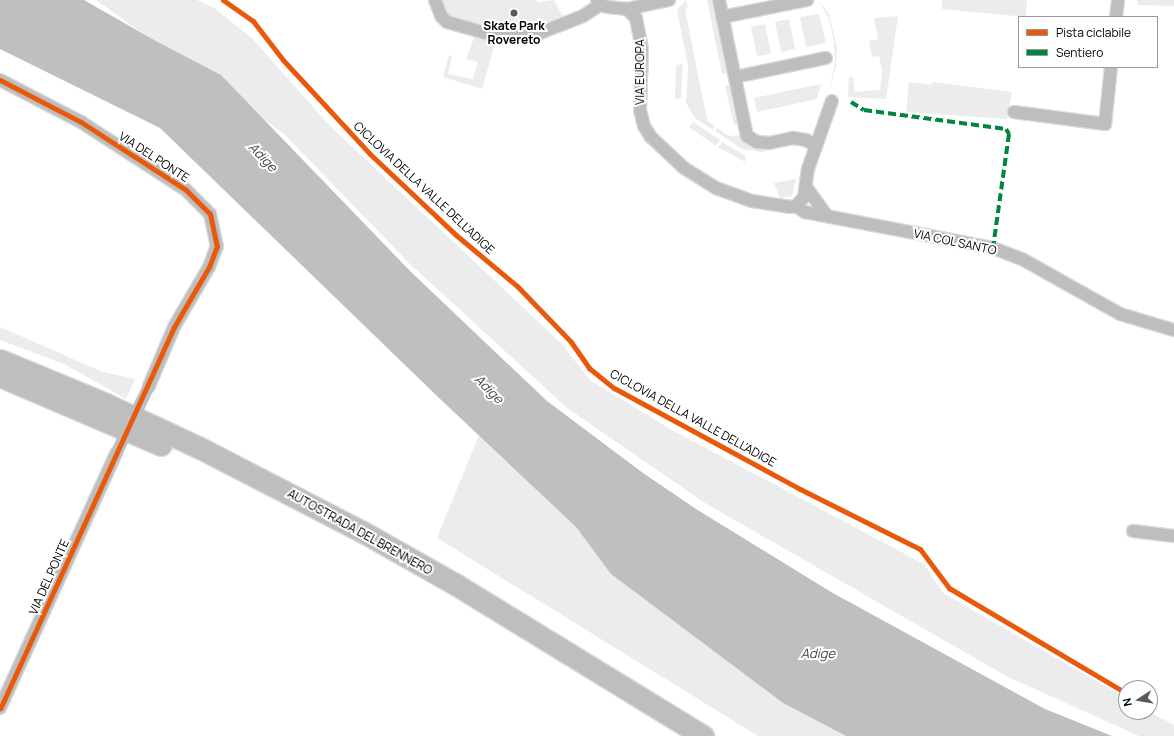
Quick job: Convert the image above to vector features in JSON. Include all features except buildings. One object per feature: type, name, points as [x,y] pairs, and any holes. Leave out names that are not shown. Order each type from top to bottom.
[{"type":"highway","name":"AUTOSTRADA DEL BRENNERO","points":[[0,360],[106,404],[200,448],[363,532],[455,584],[703,736]]},
{"type":"highway","name":"AUTOSTRADA DEL BRENNERO","points":[[0,376],[176,452],[296,512],[449,596],[678,736]]},
{"type":"street","points":[[435,0],[441,16],[447,22],[492,35],[509,37],[540,33],[583,16],[599,2],[627,9],[669,0]]},
{"type":"street","points":[[719,0],[746,132],[750,139],[769,143],[799,139],[816,146]]},
{"type":"street","points":[[722,17],[806,0]]},
{"type":"street","points":[[1116,16],[1118,0]]},
{"type":"street","name":"VIA EUROPA","points":[[627,9],[636,18],[640,30],[642,49],[640,110],[644,126],[657,144],[684,168],[716,188],[752,200],[790,207],[796,206],[805,212],[826,215]]},
{"type":"street","points":[[735,77],[826,58]]},
{"type":"street","points":[[1014,112],[1105,124],[1111,68]]},
{"type":"street","name":"VIA DEL PONTE","points":[[0,80],[81,122],[186,190],[210,214],[216,246],[209,267],[174,327],[149,386],[116,454],[0,708]]},
{"type":"street","points":[[796,206],[804,197],[816,146],[832,101]]},
{"type":"street","points":[[806,187],[826,215]]},
{"type":"street","name":"VIA COL SANTO","points":[[826,215],[993,248],[1022,259],[1120,314],[1174,330]]},
{"type":"street","points":[[1133,531],[1174,536]]},
{"type":"shaded area","points":[[96,0],[197,0],[214,8],[253,39],[329,125],[561,343],[590,380],[672,430],[924,564],[943,593],[1118,693],[1118,720],[1158,720],[1158,716],[1174,725],[1174,736],[1139,736],[1008,677],[705,503],[567,408],[409,263],[283,133]]},
{"type":"shaded area","points":[[440,0],[536,0],[539,2],[554,0],[562,15],[566,17],[540,29],[510,34],[448,17]]},
{"type":"shaded area","points":[[686,0],[688,8],[685,9],[700,85],[708,122],[715,126],[713,130],[695,118],[686,103],[688,66],[677,10]]},
{"type":"shaded area","points":[[707,0],[712,0],[727,73],[722,74]]},
{"type":"shaded area","points":[[818,0],[829,14],[837,48],[836,66],[828,95],[835,63],[834,42],[829,19]]},
{"type":"shaded area","points":[[942,0],[1027,0],[1026,16],[942,9]]},
{"type":"shaded area","points":[[1137,0],[1174,0],[1174,6],[1138,5]]},
{"type":"shaded area","points":[[819,14],[826,43],[806,47],[800,17]]},
{"type":"shaded area","points":[[898,16],[886,99],[848,97],[849,77],[853,76],[855,92],[880,90],[882,71],[879,56],[872,57],[869,41],[878,39],[874,18]]},
{"type":"shaded area","points":[[789,19],[795,49],[781,52],[775,22]]},
{"type":"shaded area","points":[[765,24],[771,54],[757,56],[751,27]]},
{"type":"shaded area","points":[[475,35],[496,40],[482,89],[443,77],[449,55],[452,56],[448,74],[473,79],[478,62],[466,59]]},
{"type":"shaded area","points":[[683,64],[681,98],[675,99],[676,65]]},
{"type":"shaded area","points":[[909,82],[931,85],[932,82],[1012,92],[1007,119],[906,112]]},
{"type":"shaded area","points":[[821,84],[817,99],[757,112],[754,98]]},
{"type":"shaded area","points":[[729,85],[737,125],[734,125],[725,86]]},
{"type":"shaded area","points":[[693,122],[720,140],[716,146],[689,127]]},
{"type":"shaded area","points":[[718,128],[729,136],[742,135],[750,146],[756,149],[775,149],[762,152],[742,149],[715,131]]},
{"type":"shaded area","points":[[722,142],[746,156],[745,162],[718,147]]},
{"type":"shaded area","points":[[796,179],[792,196],[780,198],[774,183]]},
{"type":"shaded area","points":[[0,327],[103,372],[135,379],[126,399],[64,364],[0,340]]},
{"type":"shaded area","points":[[479,435],[576,527],[611,574],[783,703],[846,736],[758,736],[437,538]]},
{"type":"water","name":"Adige","points":[[0,0],[84,0],[154,40],[221,75],[410,271],[547,401],[643,473],[696,509],[831,592],[1045,709],[1112,736],[846,736],[783,703],[611,574],[576,527],[438,397],[160,128],[0,49]]},
{"type":"marked path","points":[[851,102],[864,110],[1006,129],[1009,134],[993,248]]},
{"type":"cycle path","name":"CICLOVIA DELLA VALLE DELL'ADIGE","points":[[223,0],[253,21],[283,60],[370,154],[456,235],[517,286],[571,342],[589,368],[614,388],[800,489],[920,549],[949,588],[1118,688]]},
{"type":"cycle path","points":[[0,80],[81,122],[186,190],[210,214],[217,246],[209,267],[174,327],[0,708]]},
{"type":"place","name":"Skate Park Rovereto","points":[[514,13]]}]
